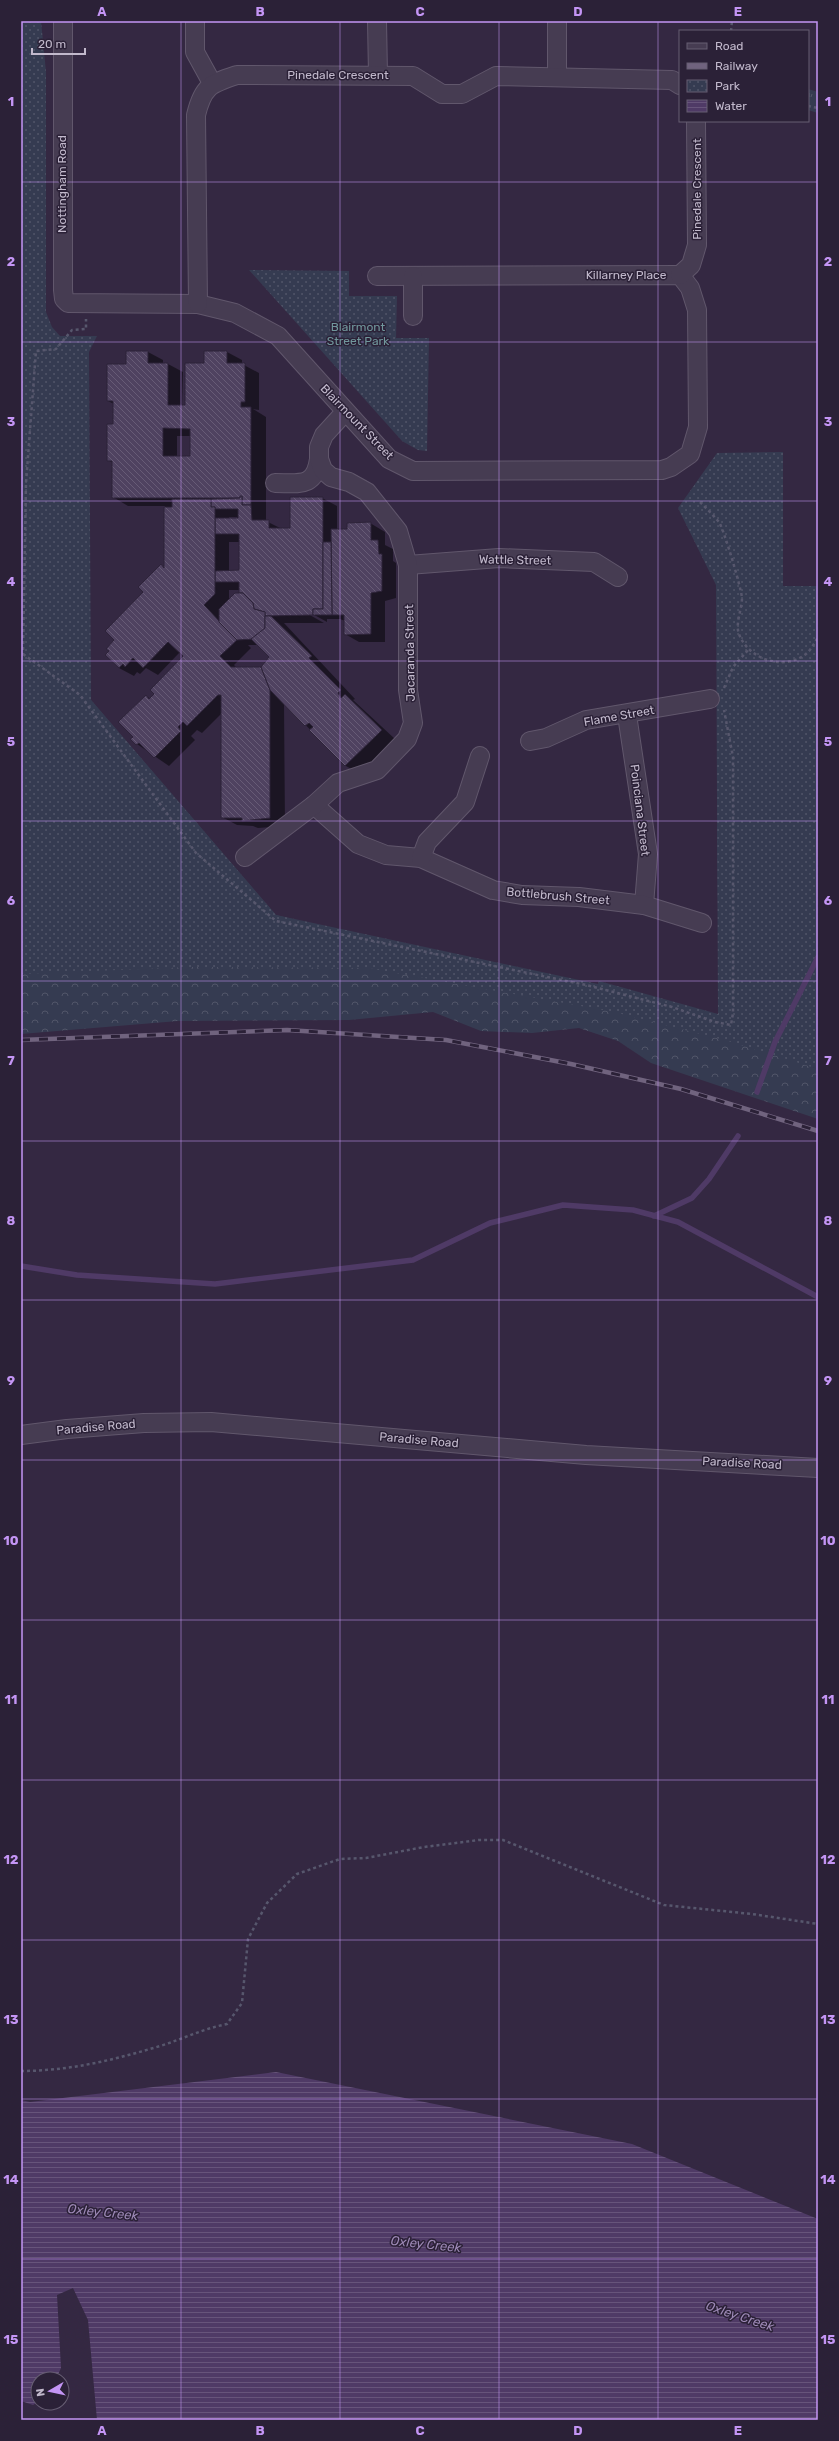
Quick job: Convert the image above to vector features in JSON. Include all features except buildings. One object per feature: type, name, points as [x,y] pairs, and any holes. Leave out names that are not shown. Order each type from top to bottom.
[{"type":"street","name":"Nottingham Road","points":[[55,21],[61,63]]},
{"type":"street","name":"Nottingham Road","points":[[62,21],[63,290],[64,299],[76,303]]},
{"type":"street","points":[[195,21],[195,52],[212,83],[200,100],[196,115],[198,304]]},
{"type":"street","points":[[377,21],[378,75]]},
{"type":"street","points":[[557,21],[557,76]]},
{"type":"street","name":"Pinedale Crescent","points":[[212,83],[237,75],[413,76],[442,94],[462,94],[496,76],[557,76],[672,80],[679,85]]},
{"type":"street","name":"Pinedale Crescent","points":[[680,275],[691,265],[697,245],[696,122]]},
{"type":"street","name":"Killarney Place","points":[[377,276],[680,275],[690,288],[697,310],[698,427],[690,454],[671,467]]},
{"type":"street","points":[[413,316],[414,276]]},
{"type":"street","name":"Blairmount Street","points":[[76,303],[198,304],[235,313],[278,336],[389,459],[413,471],[662,470],[671,467]]},
{"type":"street","points":[[275,483],[304,483],[312,478],[317,471],[319,447],[324,435],[346,412]]},
{"type":"street","name":"Jacaranda Street","points":[[245,857],[314,805],[338,783],[377,770],[407,739],[413,723],[408,690],[408,565],[398,531],[367,492],[349,482],[331,476],[323,470],[319,459]]},
{"type":"street","name":"Wattle Street","points":[[408,565],[499,558],[594,562],[618,577]]},
{"type":"street","name":"Flame Street","points":[[530,741],[546,738],[586,720],[627,715],[710,699]]},
{"type":"street","name":"Poinciana Street","points":[[627,715],[648,854],[644,905]]},
{"type":"street","points":[[421,858],[427,842],[465,802],[480,756]]},
{"type":"street","name":"Bottlebrush Street","points":[[314,805],[358,844],[386,855],[421,858],[493,890],[522,895],[579,897],[644,905],[702,923]]},
{"type":"street","name":"Paradise Road","points":[[21,1435],[67,1429],[144,1423],[211,1422],[586,1455],[818,1468]]},
{"type":"path","points":[[21,654],[23,654],[25,606],[26,484],[36,351],[56,349],[72,330],[86,328],[76,303]]},
{"type":"path","points":[[700,502],[720,523],[742,597],[739,634],[749,649],[757,656],[784,663],[803,656],[811,650],[818,637]]},
{"type":"path","points":[[21,2071],[48,2071],[105,2062],[162,2046],[201,2029],[227,2024],[242,2004],[248,1939],[267,1903],[297,1874],[340,1858],[366,1858],[424,1847],[479,1840],[503,1840],[664,1904],[752,1914],[818,1924]]},
{"type":"green space","points":[[21,21],[41,21],[46,72],[46,312],[52,327],[60,336],[97,336],[89,352],[91,700],[276,915],[598,984],[599,981],[718,1014],[716,585],[678,508],[717,453],[783,452],[783,586],[818,586],[818,1069],[728,1041],[614,1012],[368,968],[190,967],[21,974]]},
{"type":"green space","points":[[809,89],[818,92],[818,113],[809,110]]},
{"type":"green space","name":"Blairmont Street Park","points":[[249,270],[349,271],[349,296],[397,296],[396,338],[429,338],[427,451],[418,450],[402,441]]},
{"type":"green space","points":[[21,680],[91,700],[276,915],[594,993],[720,1028],[734,1016],[719,999],[717,828],[727,803],[818,996],[818,1045],[812,1067],[818,1069],[818,1119],[651,1063],[618,1041],[579,1028],[532,1033],[481,1031],[433,1012],[349,1020],[178,1021],[21,1034]]},
{"type":"water","name":"Oxley Creek","points":[[276,2072],[632,2144],[818,2219],[818,2420],[97,2420],[88,2320],[73,2288],[57,2295],[61,2368],[60,2371],[30,2371],[30,2404],[21,2401],[21,2100],[30,2102]]},
{"type":"waterway","points":[[757,1092],[775,1042],[818,957]]},
{"type":"waterway","points":[[654,1216],[692,1198],[709,1179],[738,1136]]},
{"type":"waterway","points":[[21,1266],[77,1275],[215,1284],[413,1260],[490,1223],[563,1205],[633,1210],[678,1222],[818,1297]]},
{"type":"railway","points":[[21,1040],[287,1030],[446,1040],[571,1064],[681,1089],[818,1131]]}]
